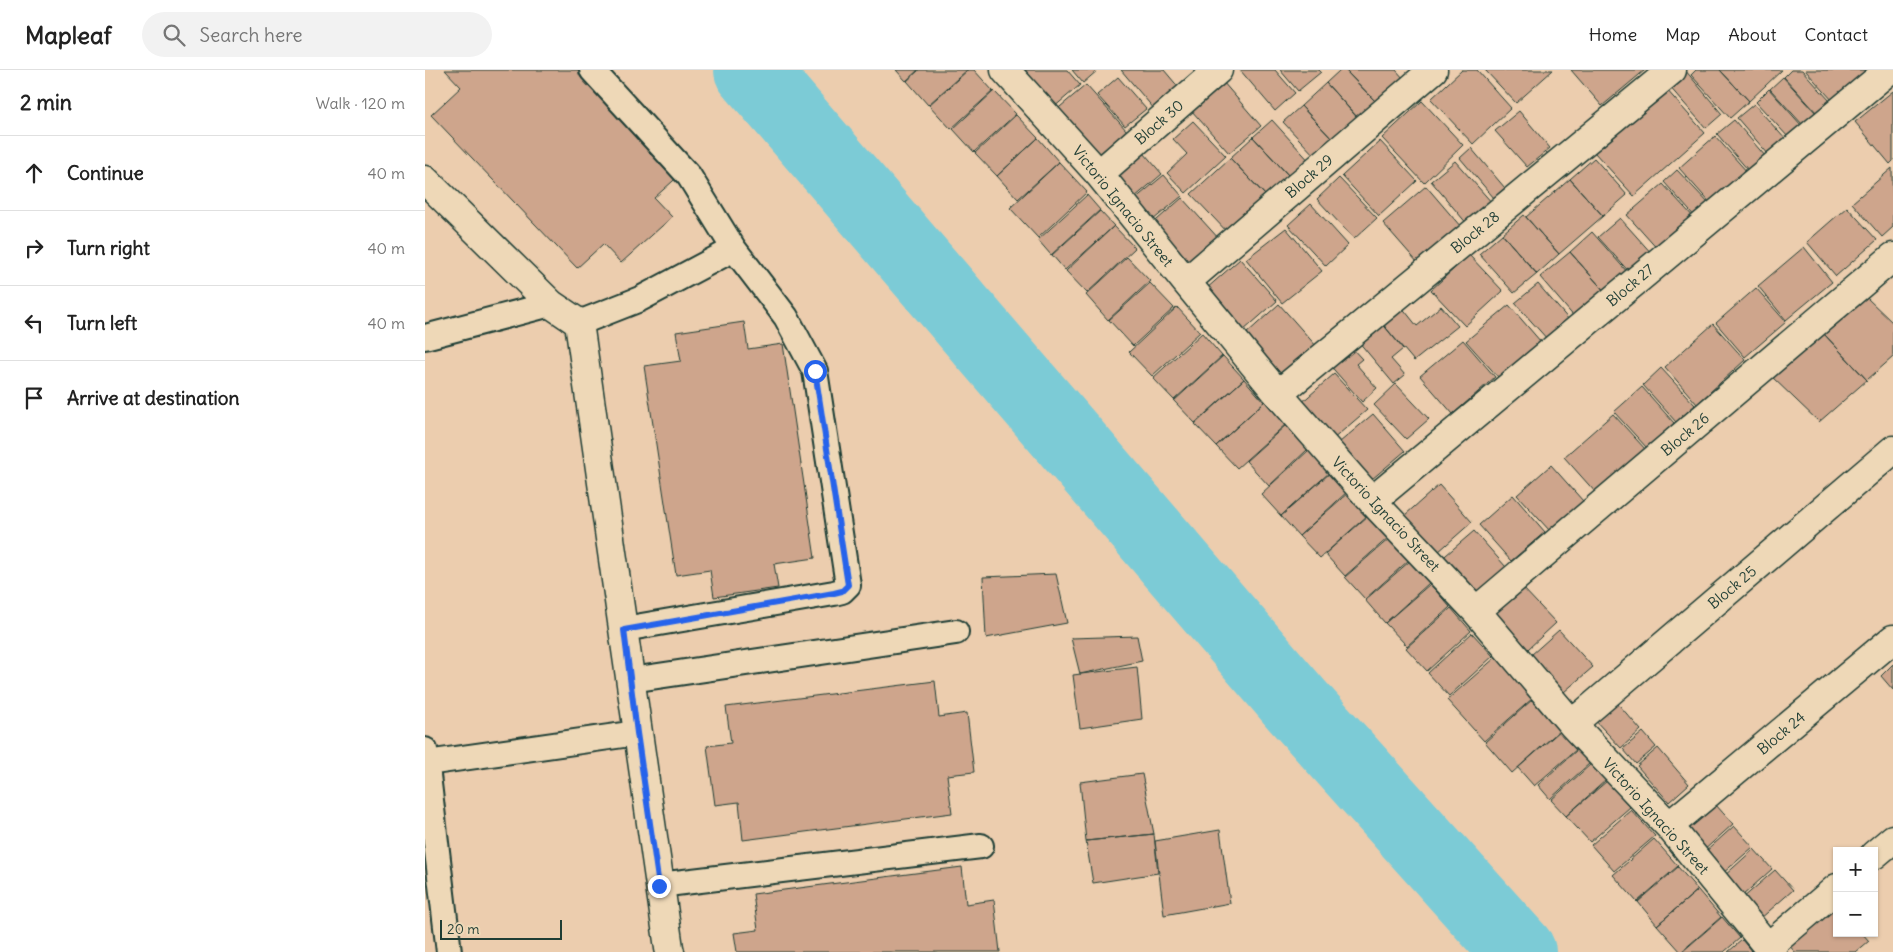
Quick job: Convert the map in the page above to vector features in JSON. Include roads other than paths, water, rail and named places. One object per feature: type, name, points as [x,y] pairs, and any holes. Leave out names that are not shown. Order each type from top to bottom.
[{"type":"street","name":"Victorio Ignacio Street","points":[[1005,70],[1099,174],[1278,394],[1372,501],[1476,611],[1572,724],[1669,826],[1770,950]]},
{"type":"street","name":"Block 30","points":[[1099,174],[1218,70]]},
{"type":"street","name":"Block 29","points":[[1185,282],[1433,70]]},
{"type":"street","name":"Block 28","points":[[1278,394],[1672,70]]},
{"type":"street","name":"Block 27","points":[[1372,501],[1889,70]]},
{"type":"street","points":[[425,180],[551,304],[579,323],[670,952]]},
{"type":"street","name":"Block 26","points":[[1476,611],[1893,257]]},
{"type":"street","name":"Block 25","points":[[1572,724],[1893,450]]},
{"type":"street","name":"Block 24","points":[[1669,826],[1893,639]]},
{"type":"street","points":[[1878,852],[1893,839]]},
{"type":"street","points":[[1770,950],[1833,892]]},
{"type":"lane","points":[[592,70],[689,176],[734,249],[786,317],[815,371],[848,585],[842,591],[834,593],[624,630]]},
{"type":"lane","points":[[579,323],[640,299],[734,249]]},
{"type":"lane","points":[[425,338],[551,304]]},
{"type":"lane","points":[[631,680],[956,632]]},
{"type":"lane","points":[[449,952],[426,756],[637,733]]},
{"type":"lane","points":[[659,886],[981,846]]},
{"type":"waterway","points":[[751,70],[1297,705],[1519,952]]}]
